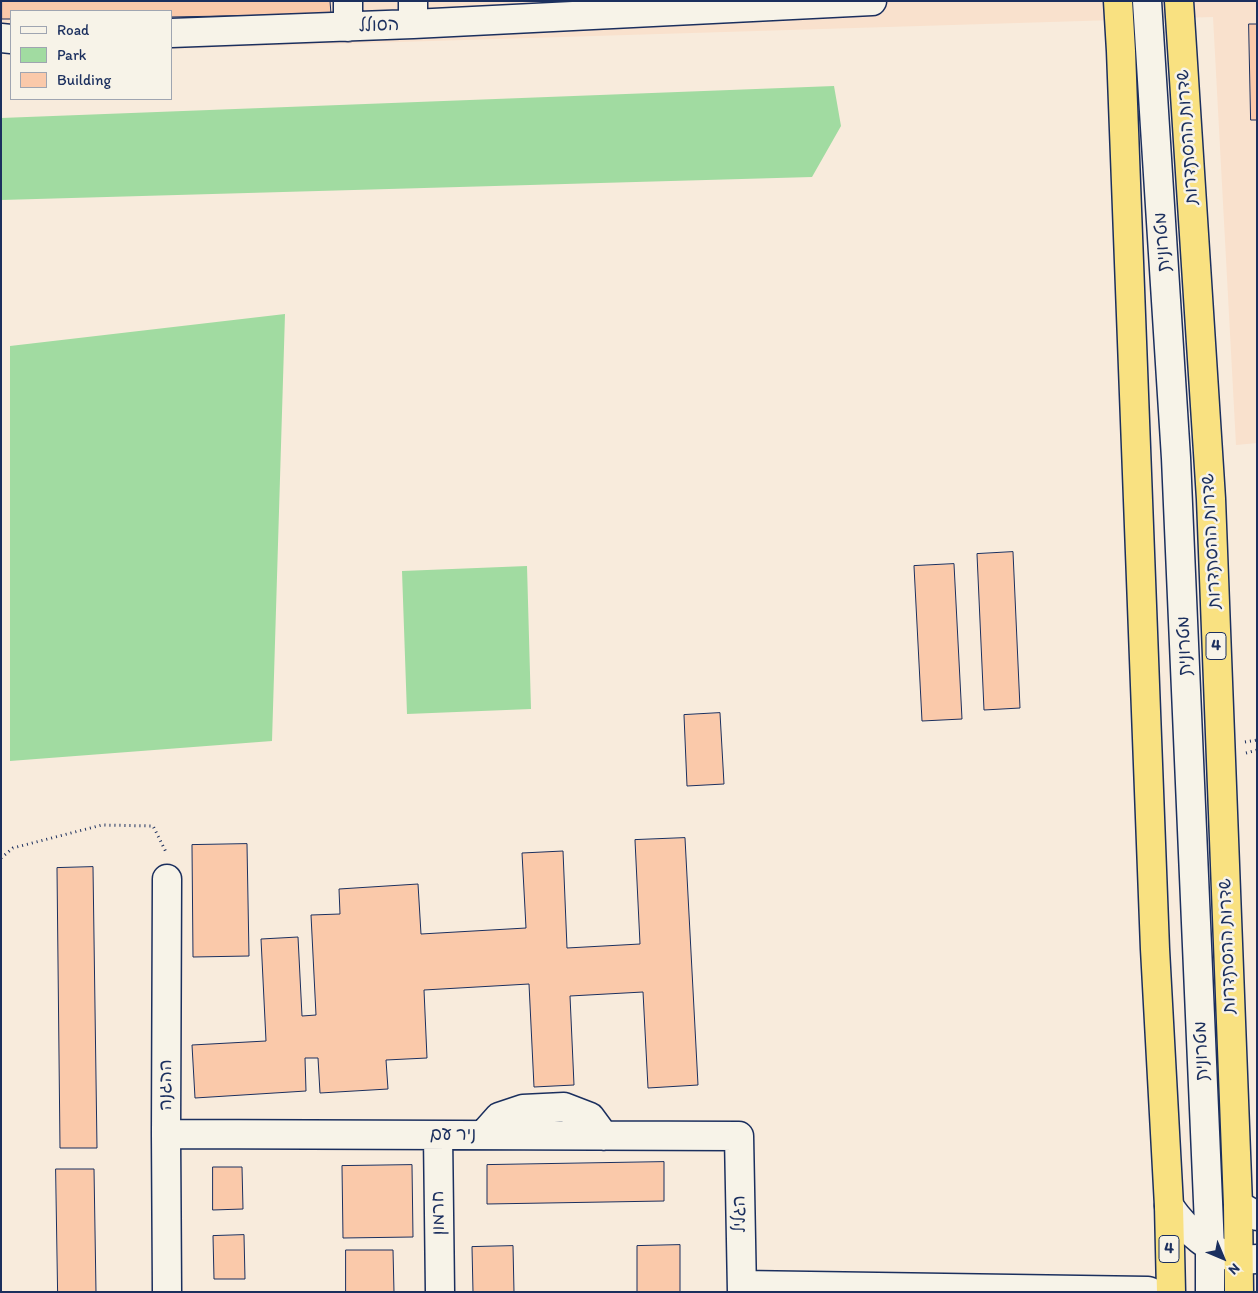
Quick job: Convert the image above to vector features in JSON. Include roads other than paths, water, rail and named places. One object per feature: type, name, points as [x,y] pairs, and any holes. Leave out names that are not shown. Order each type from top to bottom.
[{"type":"highway","name":"4","points":[[1116,1],[1121,51],[1155,949],[1169,1206],[1170,1292]]},
{"type":"highway","name":"שדרות ההסתדרות","points":[[1179,1],[1211,499],[1248,1211],[1248,1259],[1240,1292]]},
{"type":"street","name":"הסולל","points":[[172,33],[348,14],[872,1]]},
{"type":"street","name":"מטרונית","points":[[1147,1],[1176,458],[1210,1248],[1210,1292]]},
{"type":"street","name":"ההגנה","points":[[167,879],[167,1292]]},
{"type":"street","name":"ניר עם","points":[[166,1134],[739,1136]]},
{"type":"street","name":"חרמון","points":[[438,1135],[440,1292]]},
{"type":"street","name":"הגליל","points":[[739,1136],[742,1288]]},
{"type":"street","points":[[1169,1206],[1178,1219],[1210,1248],[1248,1259]]},
{"type":"street","points":[[742,1288],[1151,1292]]}]
